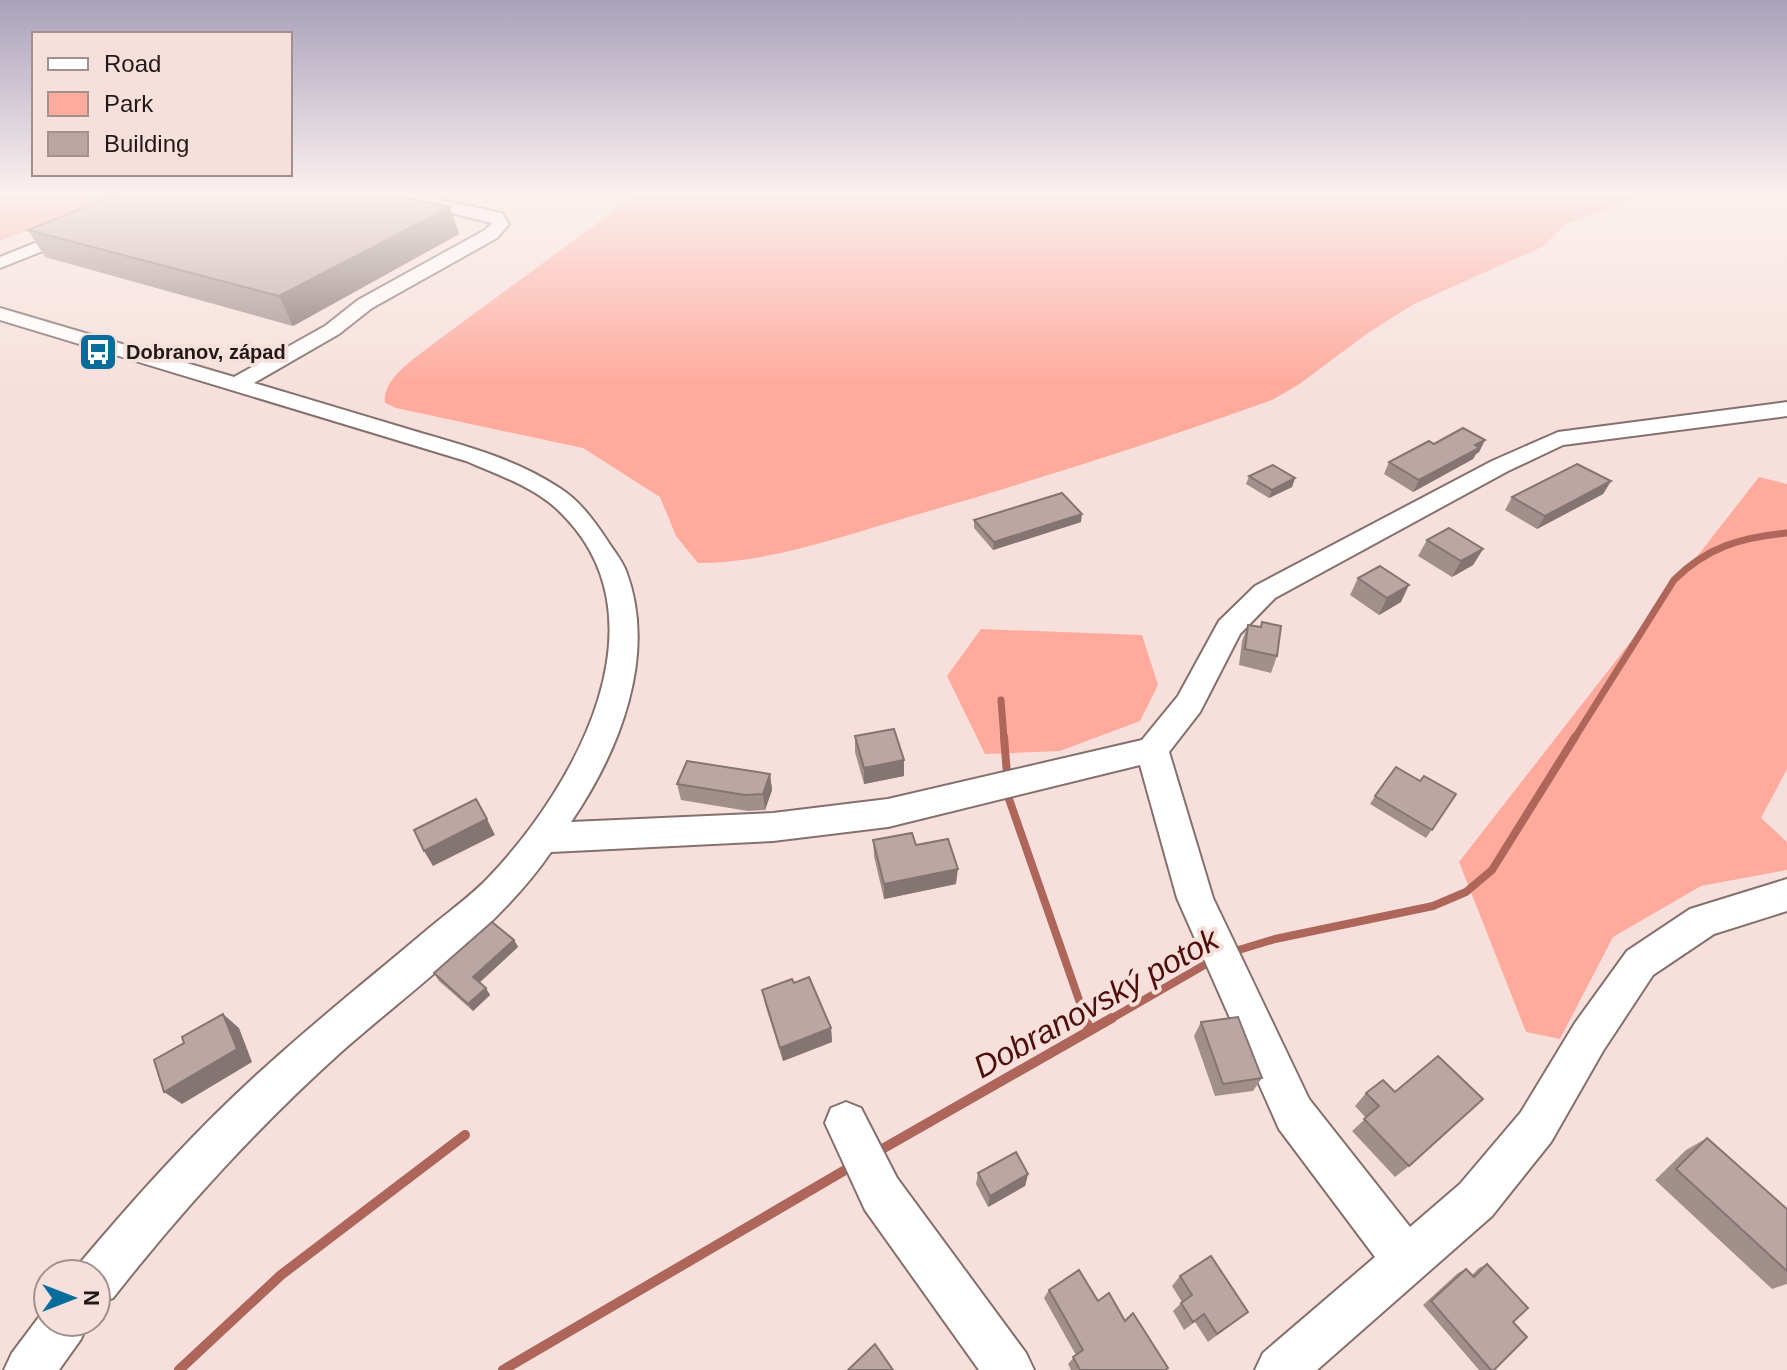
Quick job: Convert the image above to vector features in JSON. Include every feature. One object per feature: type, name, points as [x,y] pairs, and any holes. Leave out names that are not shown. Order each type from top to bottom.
[{"type":"street","points":[[234,386],[332,330],[365,304],[450,257]]},
{"type":"street","points":[[0,314],[474,456],[511,471],[561,499],[601,544],[619,581],[626,621],[616,700],[578,785],[543,838],[501,889],[267,1093],[139,1228],[112,1261]]},
{"type":"street","points":[[543,838],[773,827],[888,813],[1152,750],[1189,704],[1229,628],[1265,592],[1500,466],[1558,439],[1787,409]]},
{"type":"street","points":[[1152,750],[1195,898],[1294,1114],[1405,1258]]},
{"type":"street","points":[[1280,1370],[1405,1258],[1476,1200],[1536,1127],[1589,1037],[1640,963],[1703,921],[1787,895]]},
{"type":"street","points":[[846,1123],[881,1194],[973,1316],[1009,1370]]},
{"type":"street","points":[[29,1370],[52,1338]]},
{"type":"green space","points":[[551,257],[1520,257],[1414,304],[1272,400],[1093,461],[833,540],[725,562],[698,563],[676,536],[660,497],[583,448],[396,408],[385,403],[389,385],[412,360]]},
{"type":"green space","points":[[1759,477],[1787,484],[1787,769],[1761,818],[1787,842],[1787,870],[1701,886],[1613,937],[1560,1039],[1526,1032],[1459,862]]},
{"type":"green space","points":[[981,629],[1142,635],[1158,685],[1140,721],[1060,751],[985,754],[947,676]]},
{"type":"building","points":[[130,257],[354,257],[279,296]]},
{"type":"building","points":[[1463,428],[1485,440],[1475,445],[1479,448],[1419,480],[1389,462],[1429,441],[1434,444]]},
{"type":"building","points":[[1577,464],[1611,481],[1545,516],[1512,497]]},
{"type":"building","points":[[1273,465],[1295,478],[1272,490],[1249,476]]},
{"type":"building","points":[[1062,493],[1082,514],[994,542],[974,520]]},
{"type":"building","points":[[1449,528],[1483,549],[1461,561],[1427,540]]},
{"type":"building","points":[[1380,566],[1409,585],[1387,598],[1358,578]]},
{"type":"building","points":[[1262,622],[1281,626],[1277,656],[1245,649],[1248,625],[1261,627]]},
{"type":"building","points":[[894,729],[904,760],[864,768],[855,736]]},
{"type":"building","points":[[687,761],[770,774],[763,794],[745,795],[677,784]]},
{"type":"building","points":[[1396,767],[1420,781],[1424,776],[1456,794],[1432,830],[1375,796]]},
{"type":"building","points":[[476,799],[487,819],[424,851],[414,830]]},
{"type":"building","points":[[912,833],[916,845],[948,839],[958,869],[884,884],[873,840]]},
{"type":"building","points":[[492,922],[514,940],[473,977],[486,988],[468,1004],[434,973]]},
{"type":"building","points":[[809,977],[831,1028],[780,1048],[762,990],[792,979],[794,983]]},
{"type":"building","points":[[223,1014],[237,1049],[164,1092],[154,1060],[184,1043],[182,1037]]},
{"type":"building","points":[[1238,1017],[1262,1078],[1223,1084],[1201,1022]]},
{"type":"building","points":[[1438,1056],[1483,1099],[1409,1166],[1364,1119],[1379,1106],[1366,1093],[1383,1080],[1395,1092]]},
{"type":"building","points":[[1707,1138],[1787,1209],[1787,1271],[1676,1169]]},
{"type":"building","points":[[1016,1152],[1028,1174],[990,1196],[978,1173]]},
{"type":"building","points":[[1211,1256],[1248,1312],[1217,1334],[1204,1314],[1193,1322],[1181,1303],[1192,1295],[1180,1276]]},
{"type":"building","points":[[1487,1264],[1528,1308],[1513,1322],[1527,1337],[1494,1370],[1431,1301],[1466,1269],[1474,1277]]},
{"type":"building","points":[[1079,1270],[1098,1301],[1109,1293],[1125,1321],[1133,1313],[1168,1368],[1080,1370],[1073,1357],[1083,1350],[1049,1290]]},
{"type":"building","points":[[875,1344],[893,1370],[848,1370]]},
{"type":"waterway","name":"Dobranovský potok","points":[[1574,739],[1674,580],[1699,559],[1726,546],[1755,537],[1787,533]]},
{"type":"waterway","points":[[1001,700],[1004,739]]},
{"type":"waterway","points":[[1004,737],[1007,774]]},
{"type":"waterway","name":"Dobranovský potok","points":[[1232,952],[1275,939],[1433,906],[1466,892],[1492,870],[1575,737]]},
{"type":"waterway","points":[[1009,799],[1086,1020]]},
{"type":"waterway","name":"Dobranovský potok","points":[[1109,1020],[1213,960]]},
{"type":"waterway","points":[[1085,1018],[1089,1029]]},
{"type":"waterway","name":"Dobranovský potok","points":[[877,1152],[1112,1018]]},
{"type":"waterway","points":[[179,1370],[281,1275],[465,1135]]},
{"type":"waterway","name":"Dobranovský potok","points":[[503,1370],[852,1166]]},
{"type":"place","name":"Dobranov, západ","points":[[98,352]]}]
